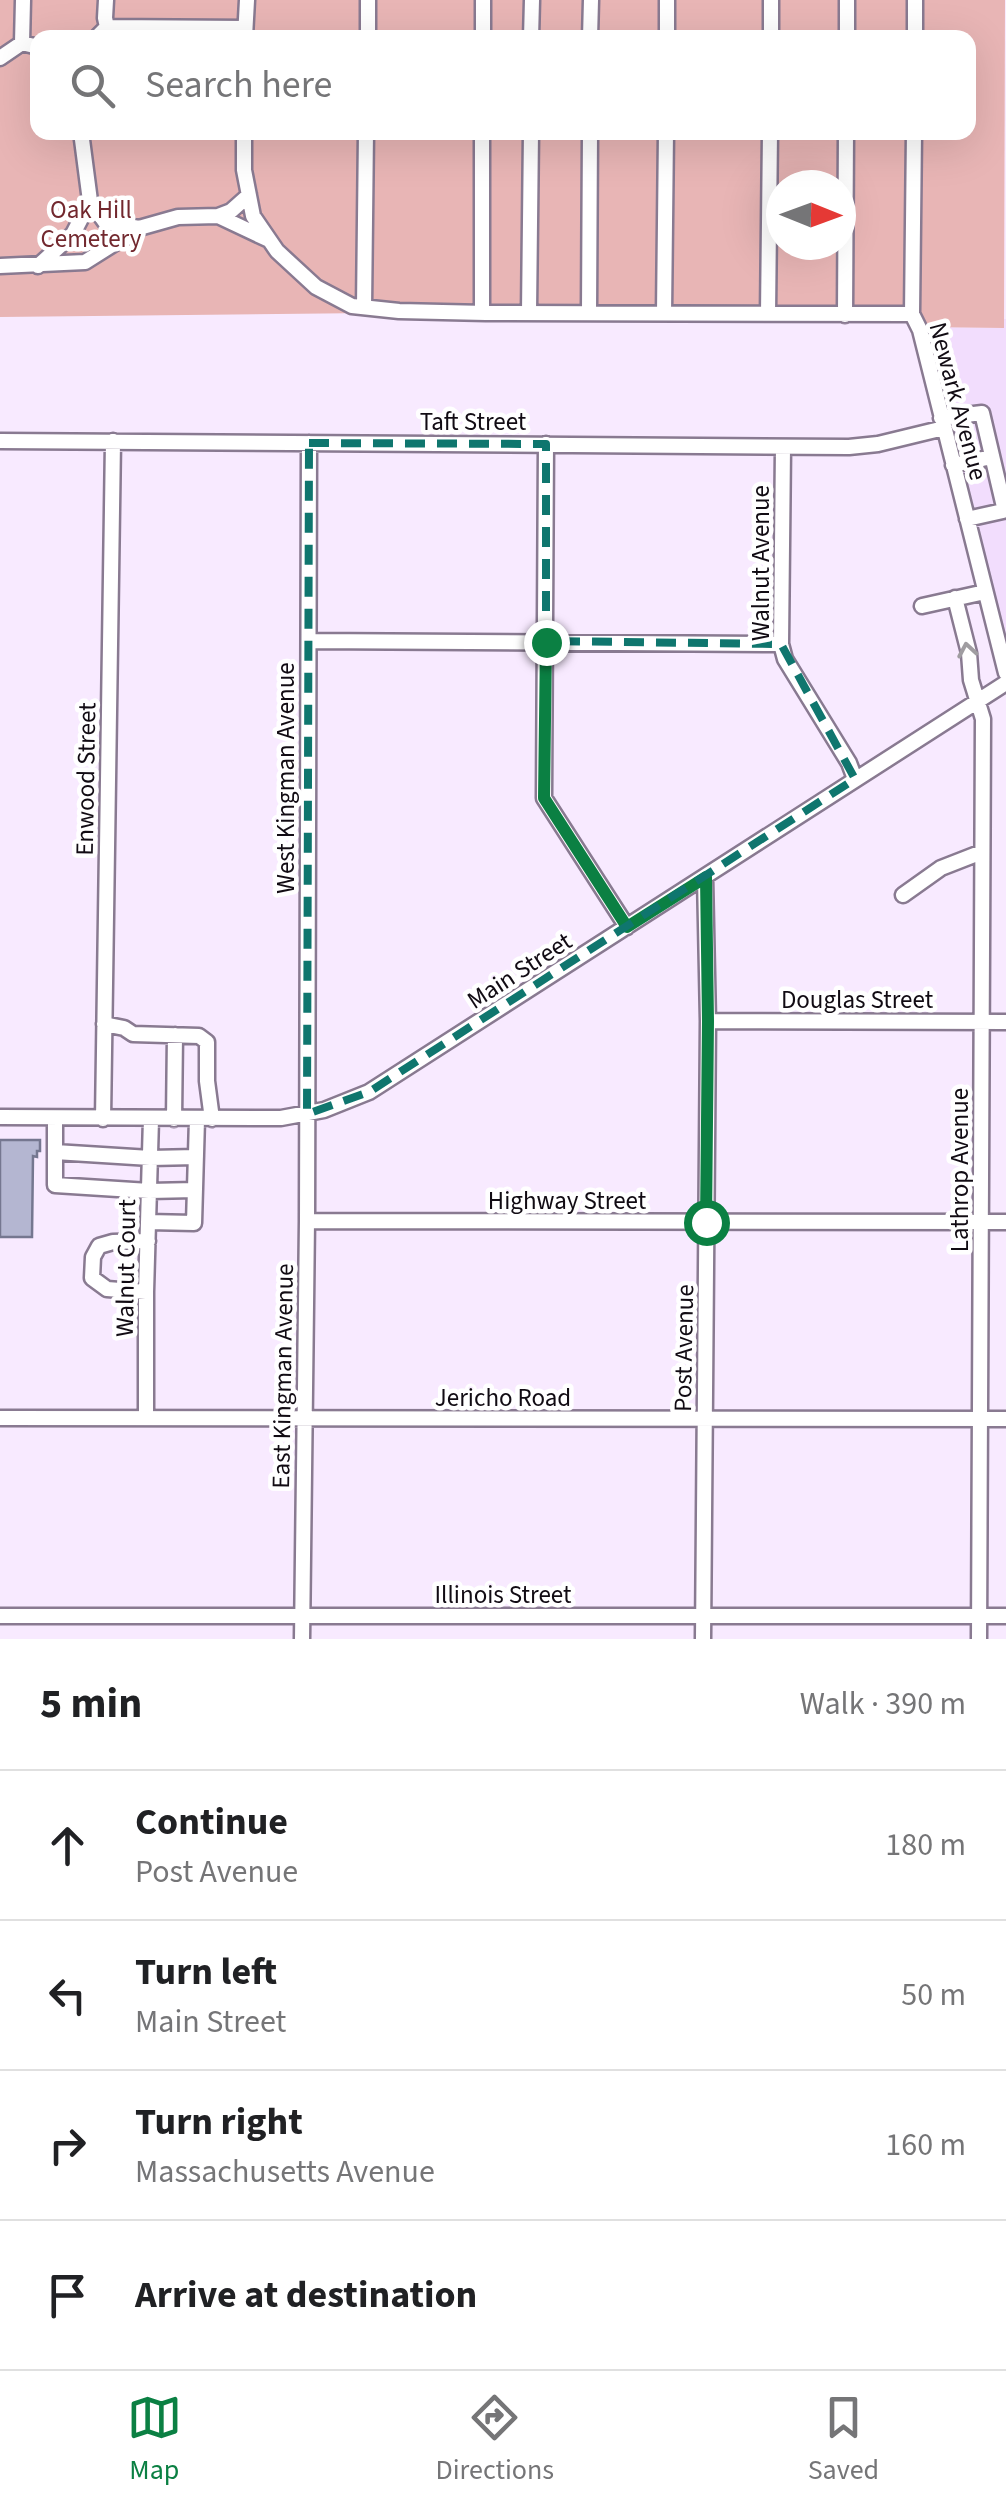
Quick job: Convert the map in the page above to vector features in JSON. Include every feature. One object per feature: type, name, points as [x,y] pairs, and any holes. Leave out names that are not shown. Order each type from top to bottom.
[{"type":"street","points":[[22,43],[23,0]]},
{"type":"street","points":[[102,30],[106,0]]},
{"type":"street","points":[[245,30],[247,0]]},
{"type":"street","points":[[368,0],[368,30]]},
{"type":"street","points":[[483,0],[483,30]]},
{"type":"street","points":[[532,0],[532,30]]},
{"type":"street","points":[[590,30],[591,0]]},
{"type":"street","points":[[666,30],[667,0]]},
{"type":"street","points":[[770,30],[771,0]]},
{"type":"street","points":[[846,30],[847,0]]},
{"type":"street","points":[[915,0],[915,30]]},
{"type":"street","points":[[22,43],[30,46]]},
{"type":"street","points":[[0,58],[22,43]]},
{"type":"street","points":[[82,140],[90,202],[105,222],[140,228]]},
{"type":"street","points":[[244,140],[244,170],[253,216],[277,251],[316,286],[352,306],[482,313],[912,314]]},
{"type":"street","points":[[364,308],[366,140]]},
{"type":"street","points":[[482,140],[482,313]]},
{"type":"street","points":[[529,312],[531,140]]},
{"type":"street","points":[[589,312],[590,140]]},
{"type":"street","points":[[664,313],[666,140]]},
{"type":"street","points":[[768,314],[770,140]]},
{"type":"street","points":[[845,315],[846,140]]},
{"type":"street","name":"Newark Avenue","points":[[914,140],[912,314],[920,330],[1006,673]]},
{"type":"street","points":[[0,266],[85,262],[140,228],[178,217],[218,216],[231,211],[249,195]]},
{"type":"street","points":[[38,266],[73,234],[90,202]]},
{"type":"street","points":[[218,216],[270,240]]},
{"type":"street","name":"Taft Street","points":[[0,440],[848,447],[878,444],[982,413],[992,457]]},
{"type":"street","name":"Enwood Street","points":[[103,1118],[113,441]]},
{"type":"street","name":"West Kingman Avenue","points":[[307,1114],[310,443]]},
{"type":"street","points":[[546,444],[544,798],[627,927]]},
{"type":"street","name":"Walnut Avenue","points":[[783,447],[781,644],[785,659],[855,779]]},
{"type":"street","points":[[953,464],[992,457],[1004,510],[967,519]]},
{"type":"street","points":[[922,606],[985,592]]},
{"type":"street","name":"Lathrop Avenue","points":[[955,598],[983,720],[979,1639]]},
{"type":"street","points":[[309,640],[781,644]]},
{"type":"street","name":"Main Street","points":[[0,1117],[281,1118],[307,1114],[368,1092],[1006,683]]},
{"type":"street","points":[[903,895],[942,868],[982,852]]},
{"type":"street","name":"Post Avenue","points":[[703,1639],[706,877]]},
{"type":"street","name":"Douglas Street","points":[[708,1021],[1006,1022]]},
{"type":"street","points":[[104,1024],[133,1034],[199,1036],[207,1042],[194,1223],[148,1222]]},
{"type":"street","points":[[174,1119],[175,1035]]},
{"type":"street","name":"East Kingman Avenue","points":[[302,1639],[307,1114]]},
{"type":"street","points":[[55,1118],[54,1185],[195,1190]]},
{"type":"street","name":"Walnut Court","points":[[146,1418],[151,1119]]},
{"type":"street","points":[[55,1152],[196,1157]]},
{"type":"street","name":"Highway Street","points":[[307,1221],[1006,1222]]},
{"type":"street","points":[[146,1292],[107,1289],[92,1278],[93,1257],[99,1246],[148,1241]]},
{"type":"street","name":"Jericho Road","points":[[0,1418],[1006,1419]]},
{"type":"street","name":"Illinois Street","points":[[0,1616],[1006,1616]]},
{"type":"highlighted area","points":[[309,443],[546,444],[546,641],[781,644],[855,779],[369,1092],[307,1114]]},
{"type":"shaded area","points":[[1004,319],[1006,655],[923,327],[1003,328]]},
{"type":"green space","name":"Oak Hill Cemetery","points":[[0,0],[1005,0],[1004,328],[923,327],[917,307],[0,317]]},
{"type":"building","points":[[0,1140],[40,1140],[40,1151],[37,1157],[33,1156],[32,1237],[0,1237]]},
{"type":"route","points":[[546,642],[544,798],[627,927],[706,877],[706,1222]]}]
